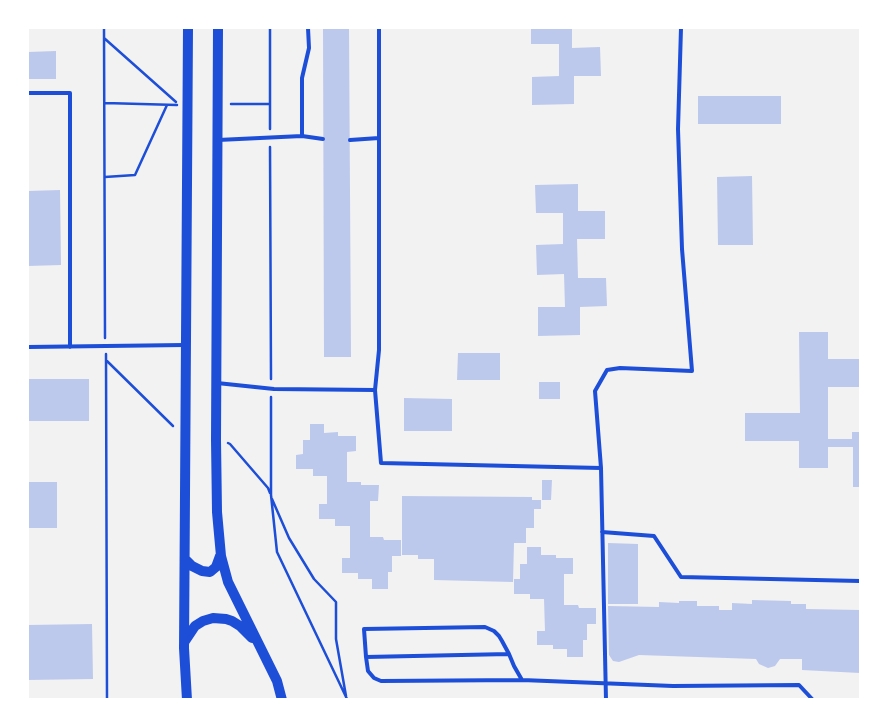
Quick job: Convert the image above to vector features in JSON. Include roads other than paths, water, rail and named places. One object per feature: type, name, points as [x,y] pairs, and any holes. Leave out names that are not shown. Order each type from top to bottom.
[{"type":"main road","points":[[187,700],[184,648],[184,559],[188,28]]},
{"type":"main road","points":[[218,28],[216,440],[220,556],[228,582],[277,681],[282,700]]},
{"type":"main road","points":[[184,559],[192,566],[202,571],[210,572],[216,567],[220,556]]},
{"type":"main road","points":[[184,648],[187,636],[195,626],[213,618],[232,621],[260,645]]},
{"type":"lane","points":[[302,136],[302,78],[308,48],[308,28]]},
{"type":"lane","points":[[379,28],[379,350],[375,390],[381,463],[601,468]]},
{"type":"lane","points":[[606,700],[601,468],[595,391],[608,370],[620,368],[692,371],[682,249],[678,137],[681,28]]},
{"type":"lane","points":[[28,93],[70,93],[70,347]]},
{"type":"lane","points":[[218,140],[302,136],[323,139]]},
{"type":"lane","points":[[350,140],[379,138]]},
{"type":"lane","points":[[28,347],[186,345]]},
{"type":"lane","points":[[216,383],[271,388],[375,390]]},
{"type":"lane","points":[[602,532],[654,536],[681,577],[860,581]]},
{"type":"lane","points":[[522,680],[502,641],[494,631],[485,627],[364,629],[368,671],[374,678],[381,681],[522,680],[673,686],[799,685],[813,700]]},
{"type":"lane","points":[[366,657],[509,654]]}]
